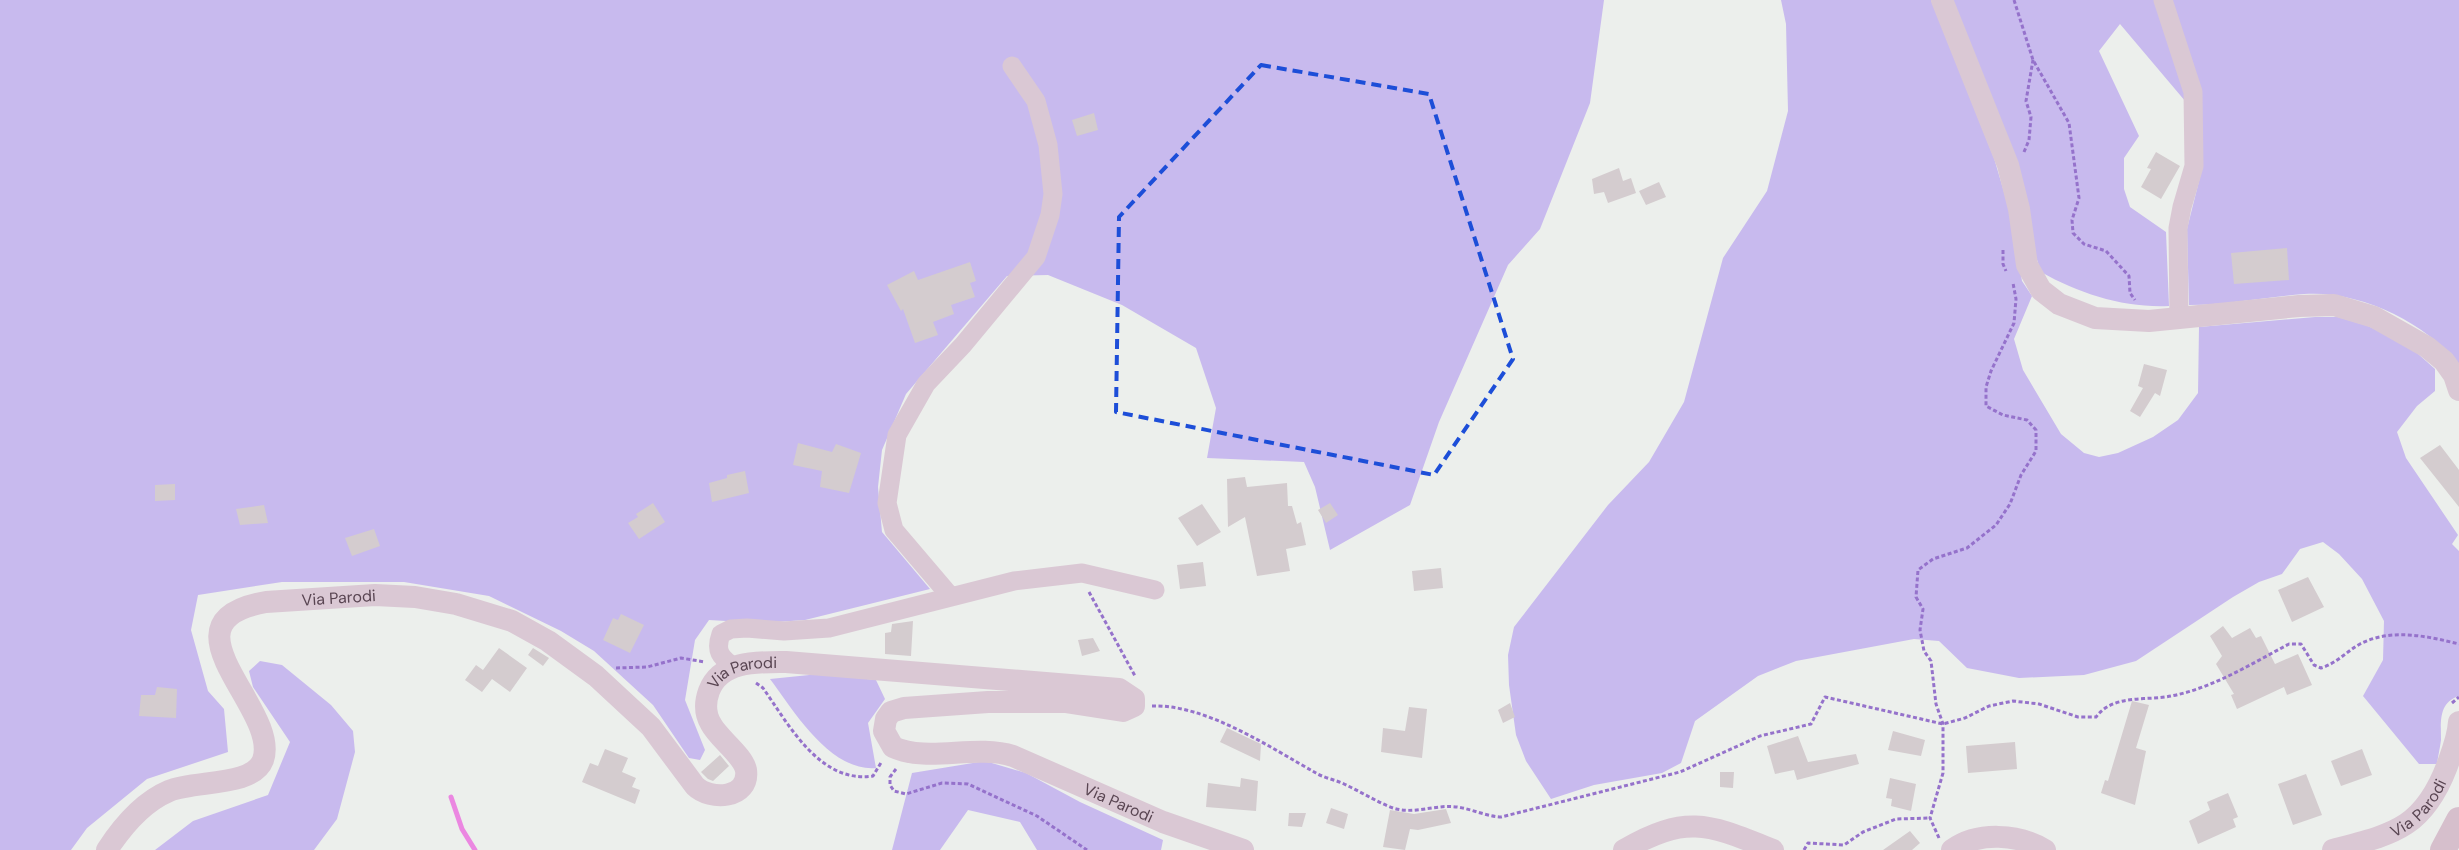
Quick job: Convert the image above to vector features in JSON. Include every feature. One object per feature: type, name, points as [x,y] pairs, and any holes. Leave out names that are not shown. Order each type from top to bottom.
[{"type":"main road","points":[[2443,850],[2459,820]]},
{"type":"street","points":[[1942,0],[2008,165],[2018,209],[2027,265],[2041,290],[2059,304],[2075,312],[2095,318],[2149,321],[2299,306],[2334,305],[2374,317],[2427,347],[2444,361],[2454,375],[2459,390]]},
{"type":"street","points":[[2163,0],[2193,92],[2194,166],[2178,228],[2179,318]]},
{"type":"street","points":[[951,597],[894,530],[887,503],[897,435],[926,384],[963,345],[1036,257],[1050,215],[1053,194],[1048,146],[1036,101],[1012,66]]},
{"type":"street","points":[[734,667],[720,656],[717,645],[721,634],[731,629],[747,628],[784,631],[829,628],[1014,581],[1082,573],[1155,590]]},
{"type":"street","name":"Via Parodi","points":[[106,850],[133,816],[169,791],[187,785],[240,779],[248,776],[258,768],[264,753],[261,734],[228,666],[220,642],[222,625],[227,616],[251,604],[317,597],[394,595],[456,604],[512,621],[548,641],[596,676],[651,726],[700,790],[715,796],[733,794],[740,789],[746,777],[744,765],[711,725],[706,706],[707,696],[714,682],[724,671],[734,667],[760,662],[786,662],[1113,687],[1131,696],[1134,706]]},
{"type":"street","points":[[904,751],[889,742],[884,731],[886,719],[897,709],[988,702],[1065,702],[1123,711],[1134,706]]},
{"type":"street","name":"Via Parodi","points":[[2333,850],[2387,836],[2400,829],[2424,810],[2432,798],[2454,747],[2459,722]]},
{"type":"street","name":"Via Parodi","points":[[904,751],[1001,752],[1061,776],[1163,822],[1243,850]]},
{"type":"street","points":[[1624,850],[1649,837],[1694,825],[1713,827],[1773,850]]},
{"type":"street","points":[[1947,847],[1970,841],[2003,837],[2032,843],[2045,850]]},
{"type":"path","points":[[2014,0],[2033,60],[2069,123],[2079,198],[2072,220],[2073,233],[2084,244],[2106,251],[2129,276],[2130,293],[2149,321]]},
{"type":"path","points":[[2023,154],[2029,140],[2030,117],[2026,101],[2033,60]]},
{"type":"path","points":[[2003,246],[2003,264],[2008,273]]},
{"type":"path","points":[[1947,847],[1930,818],[1942,773],[1943,724],[1936,704],[1931,661],[1924,651],[1920,630],[1923,609],[1916,597],[1918,570],[1932,559],[1967,548],[1996,525],[2010,504],[2021,475],[2036,452],[2036,430],[2027,420],[2003,415],[1986,406],[1986,388],[1991,371],[2014,322],[2016,299],[2012,282]]},
{"type":"path","points":[[1082,573],[1085,586],[1135,674],[1136,680]]},
{"type":"path","points":[[1134,706],[1157,706],[1188,710],[1240,731],[1319,775],[1347,785],[1367,797],[1395,808],[1420,811],[1446,806],[1458,807],[1487,816],[1501,817],[1680,772],[1760,736],[1811,724],[1825,697],[1943,724],[1965,718],[1989,706],[2013,701],[2039,704],[2078,717],[2096,717],[2102,709],[2132,698],[2172,696],[2219,682],[2289,644],[2301,644],[2314,665],[2321,668],[2338,661],[2358,645],[2374,638],[2395,634],[2459,644]]},
{"type":"path","points":[[611,667],[647,667],[681,658],[734,667],[763,688],[803,744],[816,758],[850,776],[873,776],[888,754],[904,751]]},
{"type":"path","points":[[904,751],[890,777],[890,785],[894,791],[906,794],[942,784],[968,784],[1037,816],[1087,850]]},
{"type":"path","points":[[1804,850],[1808,843],[1844,845],[1863,832],[1896,819],[1930,818]]},
{"type":"highlighted area","points":[[1261,65],[1429,94],[1513,359],[1434,475],[1116,412],[1119,217]]},
{"type":"shaded area","points":[[0,0],[1604,0],[1590,103],[1540,229],[1508,265],[1439,422],[1410,505],[1330,550],[1315,487],[1304,462],[1207,458],[1216,408],[1196,348],[1122,305],[1048,275],[1007,276],[906,394],[882,450],[878,487],[882,532],[930,589],[805,620],[761,623],[709,620],[695,640],[685,700],[705,750],[700,760],[689,758],[653,705],[594,651],[561,631],[489,596],[404,582],[282,582],[198,595],[191,630],[208,691],[224,709],[228,752],[147,779],[87,828],[71,850],[0,850]]},
{"type":"shaded area","points":[[1781,0],[1931,0],[1994,158],[2009,209],[2022,281],[2032,296],[2014,339],[2023,370],[2061,434],[2084,453],[2099,457],[2118,453],[2153,437],[2178,420],[2198,393],[2199,327],[2315,317],[2338,317],[2368,326],[2407,344],[2435,369],[2435,391],[2417,406],[2397,432],[2406,458],[2458,535],[2452,544],[2459,551],[2459,696],[2447,703],[2442,714],[2441,740],[2437,764],[2419,764],[2363,696],[2383,660],[2384,621],[2362,579],[2339,554],[2323,542],[2300,549],[2282,574],[2259,582],[2233,597],[2136,661],[2084,675],[2019,678],[1967,668],[1939,641],[1914,639],[1796,661],[1758,676],[1695,721],[1681,763],[1662,773],[1594,785],[1551,799],[1526,761],[1516,735],[1509,685],[1508,655],[1514,627],[1608,505],[1649,462],[1684,402],[1723,258],[1767,191],[1788,111],[1786,24]]},
{"type":"shaded area","points":[[1952,0],[2459,0],[2459,364],[2445,349],[2410,322],[2368,303],[2347,297],[2304,294],[2218,304],[2189,305],[2187,229],[2203,165],[2202,121],[2120,24],[2099,51],[2139,136],[2124,158],[2124,189],[2130,207],[2166,232],[2169,306],[2136,305],[2103,298],[2071,287],[2041,272]]},
{"type":"shaded area","points":[[260,661],[282,665],[331,705],[353,731],[355,752],[337,819],[314,850],[155,850],[193,821],[268,795],[290,742],[253,687],[249,671]]},
{"type":"shaded area","points":[[819,674],[876,680],[885,699],[868,723],[876,768],[859,767],[843,760],[829,750],[802,722],[770,679]]},
{"type":"shaded area","points":[[985,761],[1026,773],[1080,802],[1163,840],[1161,850],[1037,850],[1020,822],[968,810],[940,850],[892,850],[912,773]]},
{"type":"building","points":[[1094,113],[1098,130],[1077,136],[1072,120]]},
{"type":"building","points":[[2156,152],[2180,166],[2161,199],[2141,187],[2151,169],[2147,168]]},
{"type":"building","points":[[1619,168],[1623,181],[1631,178],[1636,193],[1608,203],[1604,192],[1594,194],[1592,179]]},
{"type":"building","points":[[1659,182],[1666,197],[1646,205],[1639,191]]},
{"type":"building","points":[[2287,248],[2289,280],[2234,284],[2231,253]]},
{"type":"building","points":[[970,262],[976,281],[970,283],[975,297],[951,305],[954,314],[933,322],[938,335],[915,343],[903,309],[901,311],[887,285],[914,271],[918,280]]},
{"type":"building","points":[[2144,364],[2167,370],[2160,396],[2155,393],[2140,417],[2130,411],[2143,388],[2138,386]]},
{"type":"building","points":[[798,443],[832,452],[836,444],[861,453],[849,493],[820,487],[822,471],[793,465]]},
{"type":"building","points":[[2440,445],[2459,470],[2459,507],[2420,458]]},
{"type":"building","points":[[745,471],[749,493],[712,502],[709,483],[727,478],[727,475]]},
{"type":"building","points":[[1245,477],[1247,487],[1287,483],[1288,506],[1292,506],[1297,524],[1301,522],[1306,545],[1286,549],[1290,571],[1257,576],[1245,517],[1228,527],[1227,479]]},
{"type":"building","points":[[175,484],[175,500],[155,501],[155,485]]},
{"type":"building","points":[[653,503],[665,522],[639,539],[628,523],[638,517],[636,514]]},
{"type":"building","points":[[1330,503],[1338,515],[1326,523],[1318,510]]},
{"type":"building","points":[[1202,504],[1221,532],[1197,546],[1178,518]]},
{"type":"building","points":[[264,505],[268,523],[240,525],[236,509]]},
{"type":"building","points":[[374,529],[380,546],[352,556],[345,538]]},
{"type":"building","points":[[1203,562],[1206,586],[1180,589],[1177,565]]},
{"type":"building","points":[[1441,568],[1443,588],[1414,591],[1412,571]]},
{"type":"building","points":[[2308,577],[2324,607],[2292,622],[2278,590]]},
{"type":"building","points":[[621,614],[644,625],[630,653],[603,640],[613,618],[618,620]]},
{"type":"building","points":[[913,621],[911,656],[885,654],[885,633],[891,632],[892,624]]},
{"type":"building","points":[[2223,626],[2232,638],[2250,628],[2256,638],[2261,636],[2275,664],[2298,654],[2312,685],[2287,695],[2284,687],[2237,709],[2231,695],[2234,694],[2216,664],[2222,656],[2210,636]]},
{"type":"building","points":[[1093,638],[1100,651],[1082,656],[1078,640]]},
{"type":"building","points":[[499,648],[527,668],[510,692],[492,679],[482,692],[465,680],[476,665],[483,670]]},
{"type":"building","points":[[533,648],[549,658],[543,666],[528,655]]},
{"type":"building","points":[[157,687],[177,689],[176,718],[139,716],[141,695],[155,695]]},
{"type":"building","points":[[2132,701],[2149,705],[2136,748],[2146,751],[2135,805],[2101,793],[2105,780],[2108,781]]},
{"type":"building","points":[[1510,703],[1515,717],[1503,723],[1498,710]]},
{"type":"building","points":[[1409,707],[1427,709],[1422,758],[1381,752],[1383,728],[1405,731]]},
{"type":"building","points":[[1227,728],[1261,744],[1260,761],[1220,742]]},
{"type":"building","points":[[1893,731],[1925,740],[1921,756],[1888,750]]},
{"type":"building","points":[[1798,736],[1808,762],[1856,754],[1859,764],[1797,780],[1794,770],[1775,774],[1767,746]]},
{"type":"building","points":[[2015,742],[2017,769],[1968,773],[1966,746]]},
{"type":"building","points":[[605,749],[628,758],[622,772],[636,778],[632,787],[640,790],[635,804],[582,782],[590,763],[598,766]]},
{"type":"building","points":[[2362,749],[2372,775],[2341,786],[2331,761]]},
{"type":"building","points":[[720,755],[729,766],[713,781],[701,772]]},
{"type":"building","points":[[1720,772],[1734,772],[1733,788],[1720,787]]},
{"type":"building","points":[[2306,774],[2322,815],[2293,825],[2278,784]]},
{"type":"building","points":[[1241,778],[1258,781],[1256,811],[1206,807],[1208,783],[1240,787]]},
{"type":"building","points":[[1890,778],[1916,784],[1911,811],[1891,806],[1892,799],[1886,798]]},
{"type":"building","points":[[2228,793],[2238,817],[2233,819],[2236,827],[2198,844],[2189,821],[2210,810],[2207,802]]},
{"type":"building","points":[[1331,808],[1348,814],[1344,829],[1326,823]]},
{"type":"building","points":[[1446,809],[1451,823],[1418,830],[1410,829],[1405,850],[1383,847],[1390,810],[1414,814]]},
{"type":"building","points":[[1289,813],[1306,813],[1302,827],[1288,826]]},
{"type":"building","points":[[1910,831],[1920,843],[1912,850],[1883,850]]},
{"type":"waterway","points":[[451,797],[462,829],[475,850]]}]
